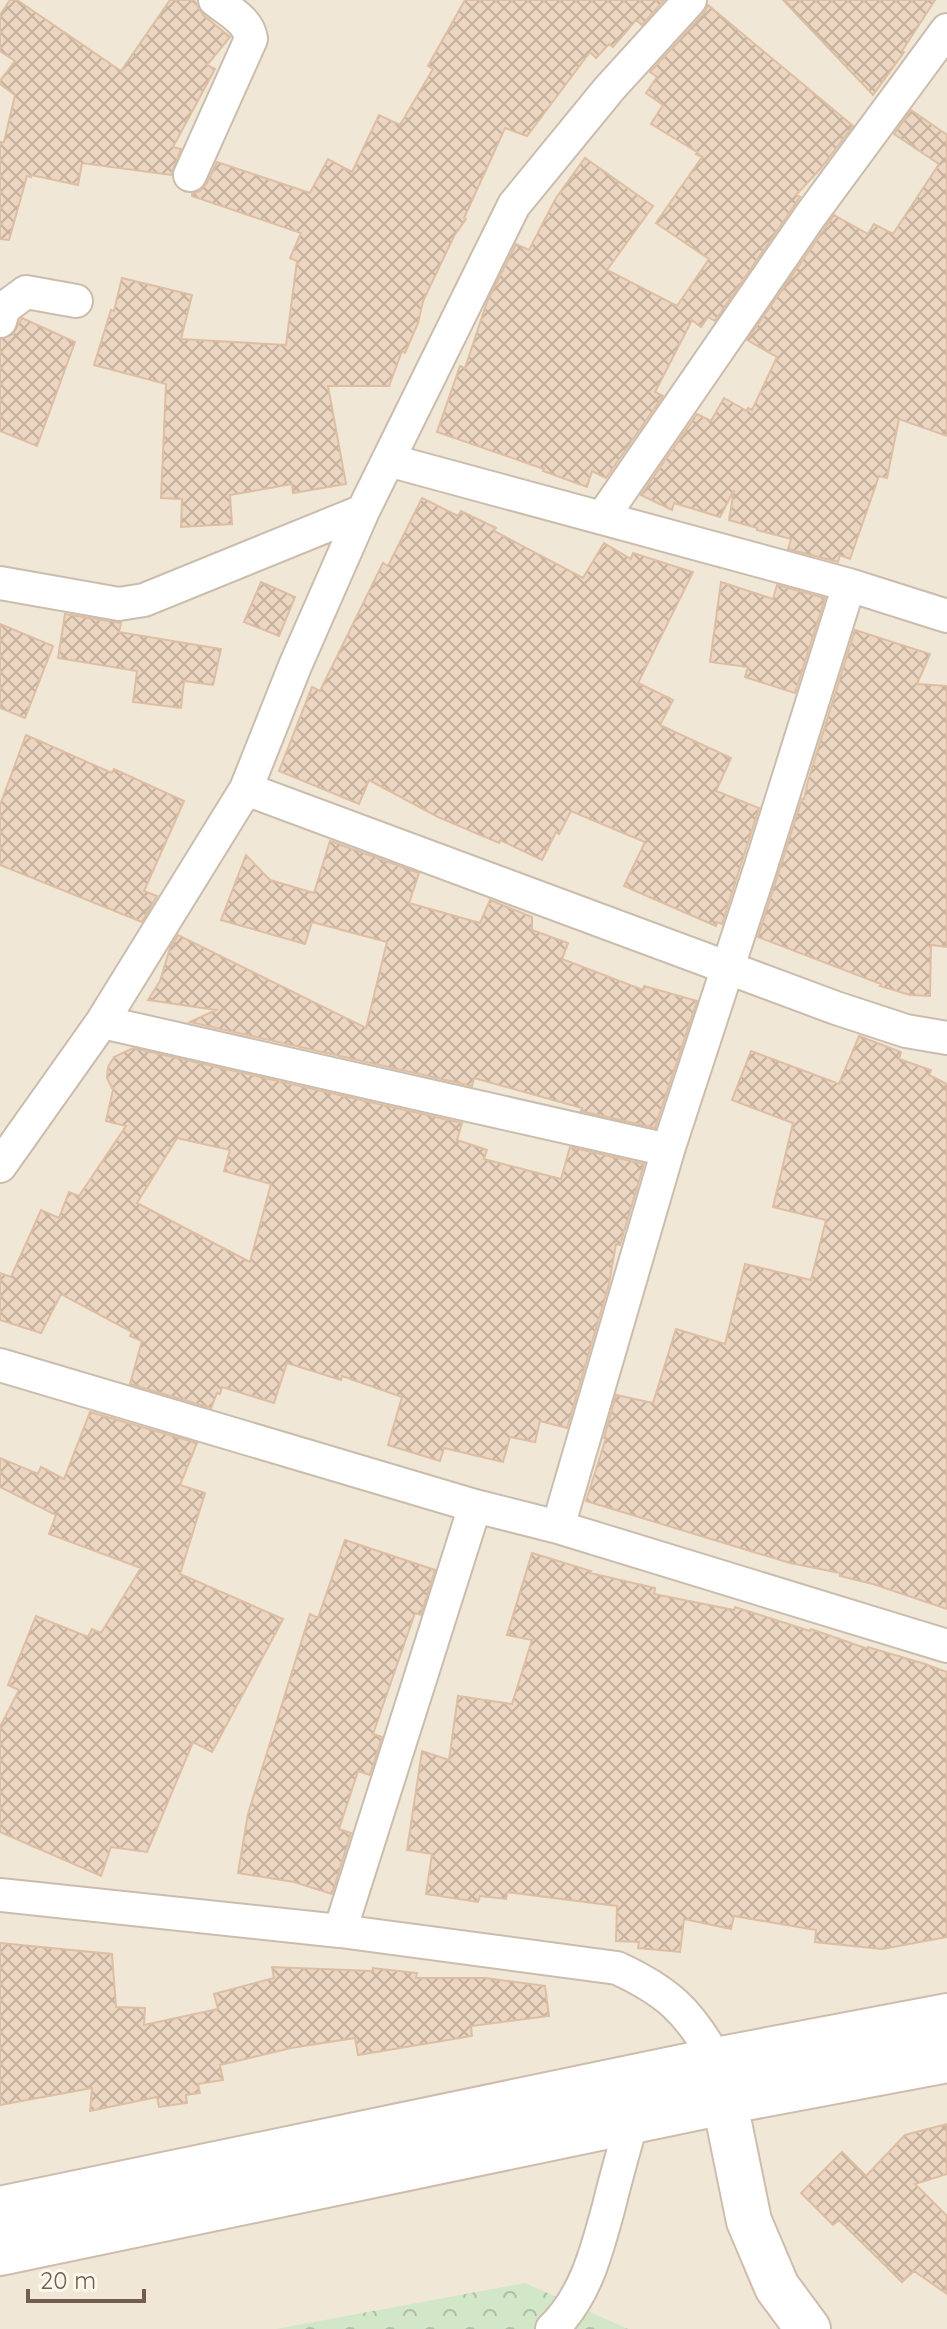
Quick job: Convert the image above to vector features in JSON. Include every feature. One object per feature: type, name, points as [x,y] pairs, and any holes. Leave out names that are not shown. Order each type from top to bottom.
[{"type":"main road","points":[[0,2209],[716,2060],[947,2016]]},
{"type":"main road","points":[[716,2060],[749,2221],[777,2287],[808,2329]]},
{"type":"main road","points":[[0,2253],[724,2102],[947,2060]]},
{"type":"street","points":[[190,175],[251,39],[250,31],[242,21],[215,0]]},
{"type":"street","points":[[0,1166],[102,1022],[246,789],[295,666],[363,511],[514,205],[609,89],[690,0]]},
{"type":"street","points":[[602,518],[810,216],[947,30]]},
{"type":"street","points":[[0,321],[4,308],[26,292],[76,301]]},
{"type":"street","points":[[388,460],[849,585],[947,616]]},
{"type":"street","points":[[0,583],[119,604],[144,600],[363,511]]},
{"type":"street","points":[[558,1527],[668,1150],[849,585]]},
{"type":"street","points":[[246,789],[728,970],[906,1031],[947,1038]]},
{"type":"street","points":[[102,1022],[668,1150]]},
{"type":"street","points":[[0,1365],[475,1506],[558,1527],[947,1646]]},
{"type":"street","points":[[340,1931],[475,1506]]},
{"type":"street","points":[[0,1895],[340,1931],[617,1968],[642,1979],[667,1996],[700,2030],[716,2060]]},
{"type":"street","points":[[552,2329],[563,2319],[583,2286],[594,2259],[632,2121]]},
{"type":"shaded area","points":[[0,0],[947,0],[947,2329],[0,2329]]},
{"type":"green space","points":[[525,2283],[628,2329],[276,2329]]},
{"type":"building","points":[[10,0],[17,0],[121,71],[170,0],[194,0],[203,15],[230,37],[207,65],[215,69],[173,147],[181,149],[171,175],[82,163],[78,185],[27,176],[9,240],[0,239],[0,142],[4,142],[15,95],[0,81],[15,61],[0,51],[0,15]]},
{"type":"building","points":[[465,0],[664,0],[642,25],[636,20],[613,47],[609,44],[596,58],[590,52],[527,136],[505,128],[466,219],[454,236],[423,301],[418,323],[405,353],[402,351],[389,386],[328,386],[346,484],[293,493],[292,484],[230,495],[232,524],[181,527],[182,499],[161,498],[166,384],[94,365],[111,310],[114,311],[122,278],[192,295],[181,339],[286,345],[297,261],[290,258],[301,233],[192,194],[207,183],[217,162],[310,193],[328,159],[352,172],[379,115],[400,125],[433,69],[428,66]]},
{"type":"building","points":[[783,0],[935,0],[904,52],[873,95]]},
{"type":"building","points":[[708,5],[853,126],[796,195],[800,197],[715,321],[708,317],[701,327],[692,320],[655,392],[663,396],[606,478],[592,471],[587,487],[437,432],[460,366],[465,368],[487,302],[516,244],[529,250],[556,198],[585,158],[653,206],[607,270],[677,306],[709,259],[656,223],[702,157],[651,124],[663,105],[646,93],[657,77],[650,72]]},
{"type":"building","points":[[911,110],[947,135],[947,436],[899,419],[887,478],[879,476],[850,559],[840,555],[838,562],[788,549],[791,539],[729,520],[734,490],[720,517],[674,503],[672,510],[641,495],[697,414],[711,421],[724,398],[747,411],[748,408],[752,410],[777,357],[747,340],[834,215],[868,234],[874,224],[893,234],[939,164],[894,134]]},
{"type":"building","points":[[22,318],[75,342],[37,446],[0,431],[0,339],[13,334]]},
{"type":"building","points":[[422,498],[458,516],[461,511],[496,528],[494,531],[583,578],[604,543],[631,559],[633,553],[693,572],[638,683],[673,700],[660,725],[731,758],[716,791],[759,808],[722,924],[717,922],[716,926],[624,886],[645,842],[571,811],[542,860],[500,840],[499,843],[438,817],[369,780],[359,804],[279,771],[312,687],[320,691],[383,563],[388,566]]},
{"type":"building","points":[[261,582],[295,597],[279,636],[244,622]]},
{"type":"building","points":[[721,582],[773,599],[777,585],[825,598],[795,693],[745,677],[748,667],[710,662]]},
{"type":"building","points":[[65,614],[121,623],[119,632],[221,649],[213,685],[184,681],[181,708],[133,702],[137,671],[58,658]]},
{"type":"building","points":[[0,624],[53,646],[25,718],[0,708]]},
{"type":"building","points":[[855,630],[930,654],[917,684],[947,686],[947,947],[931,945],[930,996],[910,995],[880,986],[758,937]]},
{"type":"building","points":[[26,735],[112,773],[114,769],[184,801],[144,891],[157,896],[142,922],[0,865],[0,805]]},
{"type":"building","points":[[330,841],[419,873],[409,903],[480,923],[490,900],[532,917],[532,930],[568,943],[562,959],[643,990],[644,986],[697,1001],[655,1128],[581,1111],[582,1108],[474,1078],[472,1086],[190,1022],[216,1010],[148,1000],[160,981],[170,948],[178,935],[366,1028],[387,942],[312,922],[305,944],[221,920],[246,855],[270,880],[314,893]]},
{"type":"building","points":[[859,1036],[901,1052],[899,1059],[931,1070],[929,1075],[947,1084],[947,1609],[840,1576],[840,1573],[790,1563],[586,1501],[616,1395],[653,1403],[676,1329],[725,1344],[745,1264],[811,1280],[826,1220],[773,1207],[793,1123],[732,1100],[751,1051],[839,1084]]},
{"type":"building","points":[[133,1048],[462,1123],[457,1140],[487,1150],[484,1159],[561,1179],[570,1147],[644,1164],[620,1245],[616,1244],[609,1284],[567,1428],[540,1421],[535,1442],[510,1437],[503,1462],[444,1448],[440,1461],[388,1445],[402,1397],[342,1376],[341,1380],[287,1363],[274,1403],[222,1387],[211,1408],[130,1384],[142,1341],[130,1336],[132,1332],[61,1294],[41,1333],[0,1320],[0,1273],[11,1277],[41,1210],[59,1218],[69,1192],[79,1196],[126,1126],[106,1121],[113,1090],[107,1078],[108,1067],[114,1057]],"holes":[[[177,1138],[230,1150],[224,1171],[271,1184],[250,1262],[137,1203]]]},
{"type":"building","points":[[90,1412],[197,1443],[180,1485],[205,1493],[180,1574],[283,1619],[212,1752],[193,1742],[147,1852],[111,1847],[101,1876],[0,1832],[0,1727],[19,1690],[8,1685],[36,1616],[88,1637],[92,1629],[101,1633],[141,1568],[49,1534],[56,1515],[0,1487],[0,1458],[38,1474],[41,1467],[64,1479]]},
{"type":"building","points":[[345,1540],[435,1570],[421,1615],[415,1613],[373,1734],[382,1737],[370,1775],[358,1771],[339,1829],[351,1833],[332,1894],[294,1882],[238,1873],[248,1814],[310,1614],[318,1618]]},
{"type":"building","points":[[532,1553],[590,1573],[655,1588],[654,1594],[734,1610],[735,1607],[947,1672],[947,1937],[882,1949],[815,1942],[816,1930],[734,1916],[731,1929],[684,1919],[680,1952],[638,1948],[639,1942],[616,1941],[617,1906],[507,1892],[506,1899],[480,1896],[478,1902],[426,1894],[432,1854],[407,1850],[422,1751],[449,1760],[458,1696],[512,1704],[532,1640],[507,1635]]},
{"type":"building","points":[[0,1943],[112,1954],[116,2007],[145,2008],[144,2025],[218,2009],[214,1994],[274,1978],[272,1967],[373,1971],[373,1968],[417,1973],[416,1978],[485,1978],[545,1986],[549,2016],[471,2026],[472,2036],[358,2055],[355,2038],[291,2048],[220,2065],[223,2080],[198,2084],[200,2093],[186,2095],[187,2103],[159,2107],[157,2097],[90,2111],[92,2088],[0,2105]]},
{"type":"building","points":[[947,2124],[947,2174],[915,2184],[947,2216],[947,2294],[914,2271],[902,2282],[839,2220],[833,2225],[801,2193],[842,2152],[866,2176],[905,2135]]}]
